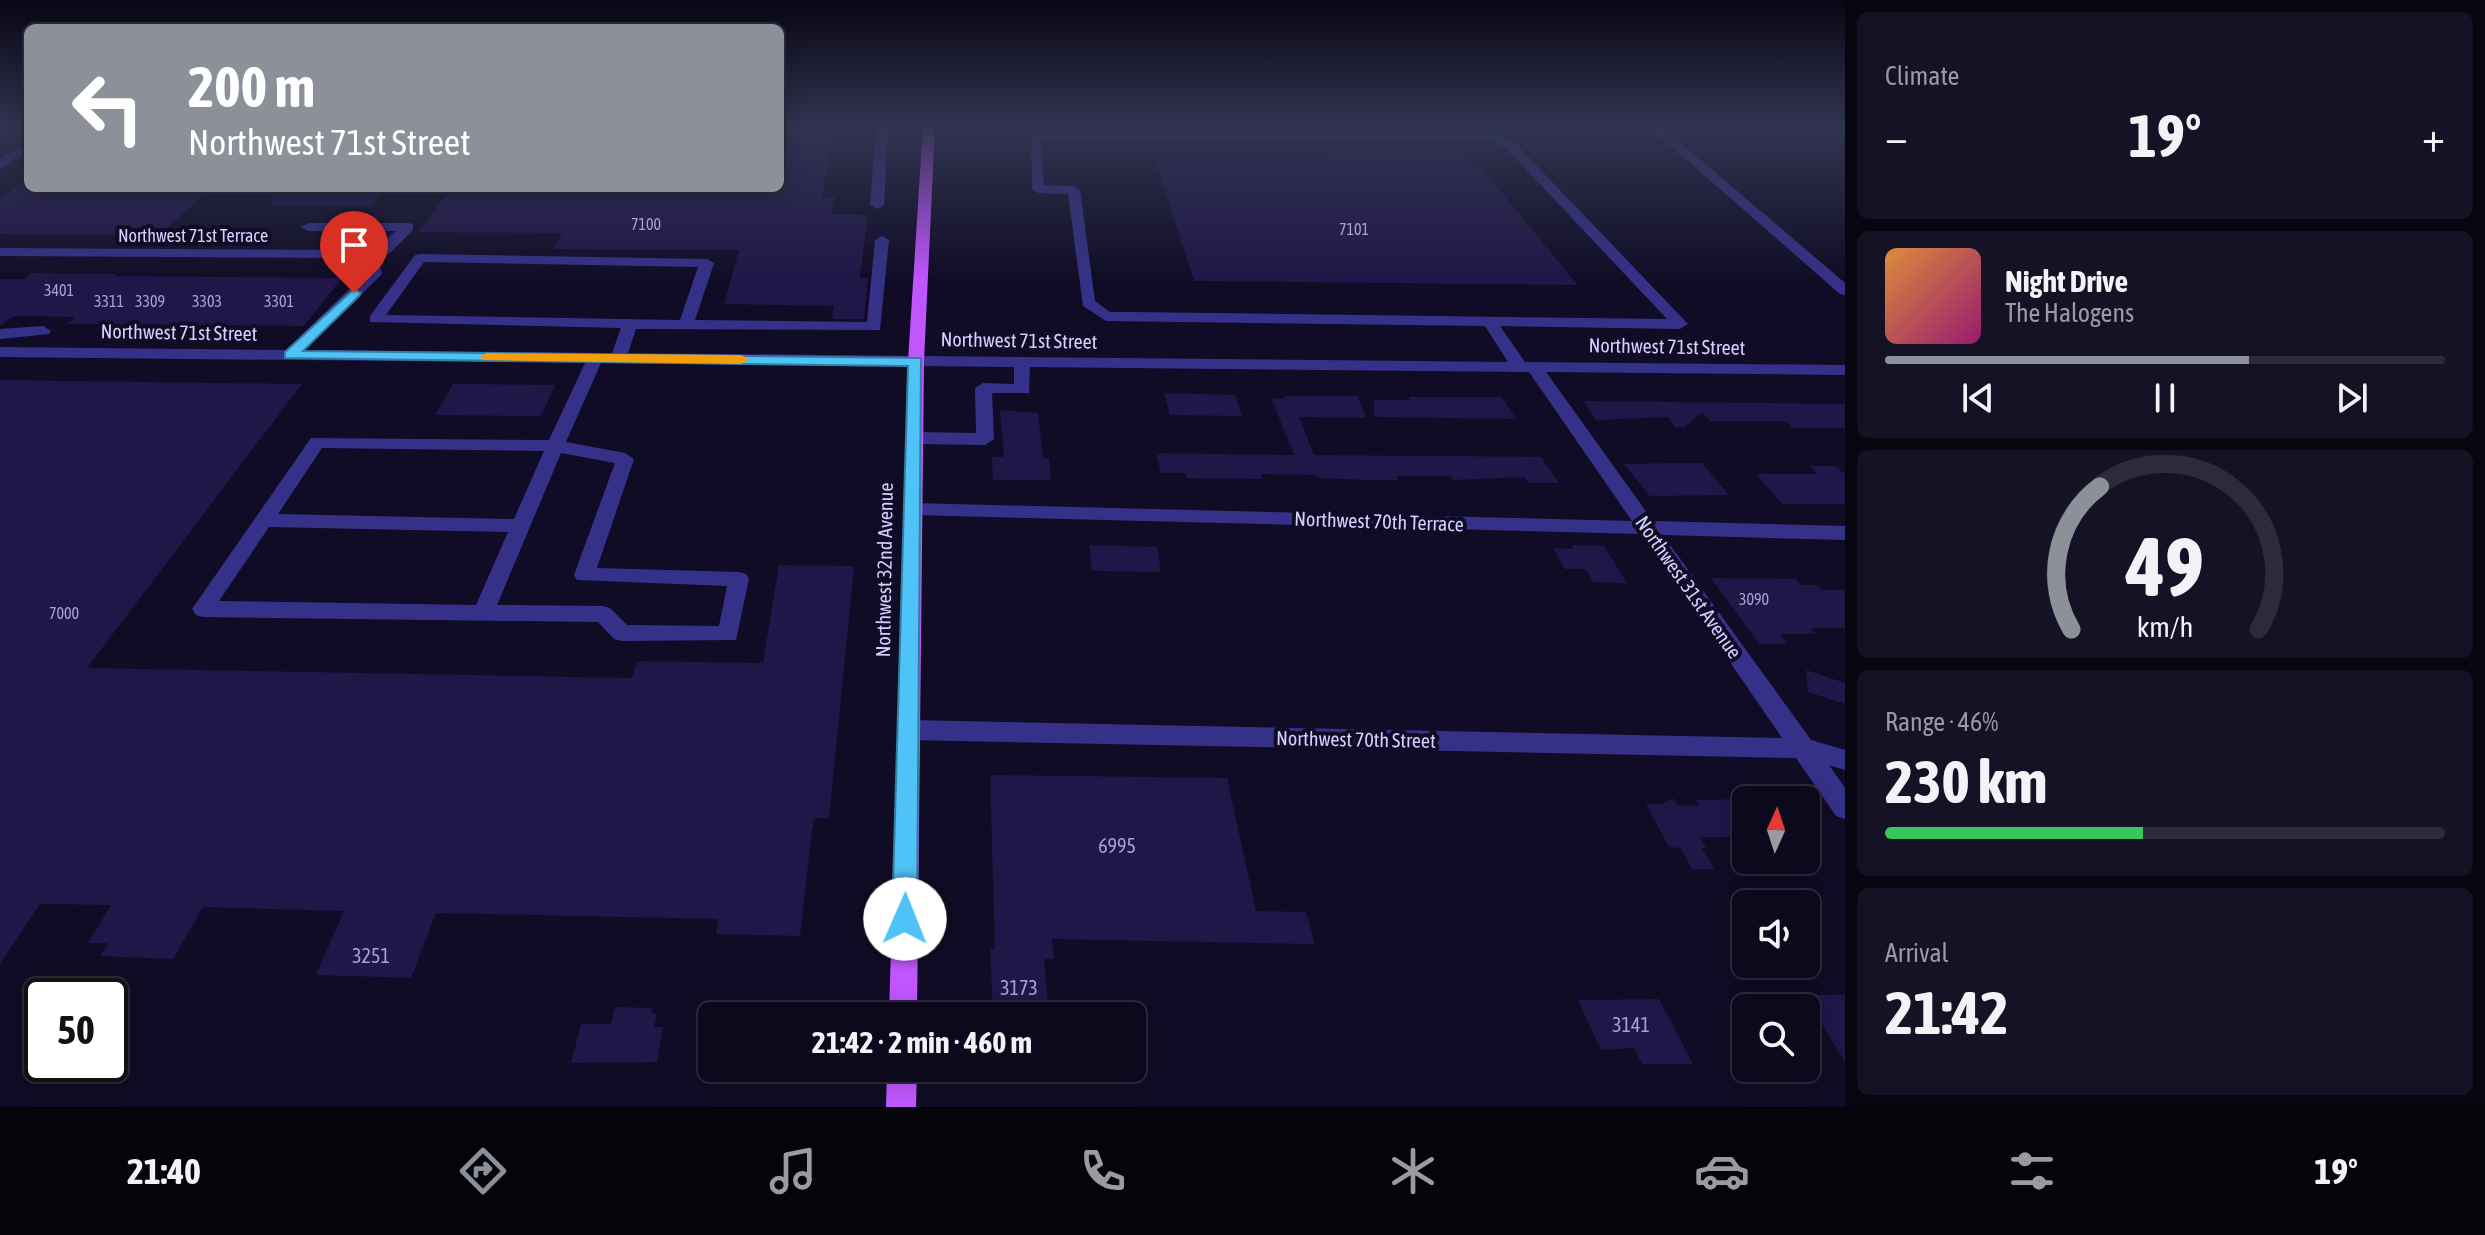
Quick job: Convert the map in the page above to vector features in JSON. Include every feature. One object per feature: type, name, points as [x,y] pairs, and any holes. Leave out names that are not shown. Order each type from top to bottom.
[{"type":"main road","name":"Northwest 32nd Avenue","points":[[903,1002],[916,361],[926,178]]},
{"type":"main road","points":[[901,1107],[902,1082]]},
{"type":"street","points":[[877,205],[879,178]]},
{"type":"street","points":[[1037,178],[1038,189],[1074,190],[1088,303],[1106,316],[1680,324],[1541,178]]},
{"type":"street","points":[[1714,178],[1845,291]]},
{"type":"street","points":[[290,355],[408,227],[308,227]]},
{"type":"street","points":[[686,325],[707,263],[420,258],[375,319],[686,325],[874,327],[882,240]]},
{"type":"street","name":"Northwest 71st Terrace","points":[[0,252],[349,254],[373,266]]},
{"type":"street","name":"Northwest 31st Avenue","points":[[1489,321],[1648,528],[1845,808]]},
{"type":"street","points":[[618,358],[630,324]]},
{"type":"street","points":[[0,334],[43,331]]},
{"type":"street","name":"Northwest 71st Street","points":[[0,352],[1845,370]]},
{"type":"street","points":[[483,612],[595,358]]},
{"type":"street","points":[[914,438],[985,439],[983,388],[1023,389],[1022,362]]},
{"type":"street","points":[[317,442],[555,446],[625,459],[584,575],[739,579],[728,634],[622,633],[603,614],[203,609],[317,442]]},
{"type":"street","name":"Northwest 70th Terrace","points":[[913,509],[1845,533]]},
{"type":"street","points":[[263,520],[521,526]]},
{"type":"street","name":"Northwest 70th Street","points":[[909,730],[1803,748],[1845,760]]},
{"type":"building","points":[[784,178],[826,178],[822,197],[835,197],[832,214],[868,215],[860,278],[868,278],[864,319],[832,319],[834,306],[724,304],[739,250],[554,249],[562,233],[418,232],[448,192],[784,192]]},
{"type":"building","points":[[1161,178],[1489,178],[1578,285],[1194,281]]},
{"type":"building","points":[[24,182],[24,192],[207,192],[160,235],[0,234],[0,198]]},
{"type":"building","points":[[273,192],[384,192],[371,207],[273,205]]},
{"type":"building","points":[[32,273],[342,278],[304,326],[67,324],[75,317],[14,316],[0,326],[0,279],[24,279]]},
{"type":"building","points":[[0,380],[302,384],[87,668],[632,678],[637,661],[763,663],[779,565],[854,566],[829,818],[815,818],[812,830],[800,936],[716,934],[718,919],[436,913],[411,978],[316,975],[344,911],[203,907],[173,959],[100,956],[108,943],[88,943],[111,905],[40,904],[0,964]]},
{"type":"building","points":[[453,384],[555,385],[541,416],[435,415]]},
{"type":"building","points":[[1164,393],[1235,395],[1242,416],[1170,415]]},
{"type":"building","points":[[1284,396],[1358,396],[1366,418],[1299,417],[1314,455],[1541,457],[1559,483],[1528,483],[1525,477],[1453,480],[1451,476],[1396,476],[1398,480],[1368,480],[1261,474],[1263,479],[1187,478],[1185,473],[1161,473],[1156,453],[1294,455],[1271,398],[1285,399]]},
{"type":"building","points":[[1408,397],[1502,397],[1516,419],[1374,417],[1374,400],[1410,400]]},
{"type":"building","points":[[1583,401],[1845,404],[1845,428],[1792,428],[1786,421],[1710,421],[1702,412],[1685,427],[1675,427],[1668,417],[1596,420]]},
{"type":"building","points":[[1000,410],[1038,413],[1043,458],[1049,458],[1051,480],[993,480],[992,457],[1004,457]]},
{"type":"building","points":[[1702,463],[1729,495],[1650,496],[1624,464]]},
{"type":"building","points":[[1810,466],[1835,466],[1845,474],[1845,504],[1782,504],[1756,474],[1817,474]]},
{"type":"building","points":[[1089,545],[1157,547],[1161,572],[1092,571]]},
{"type":"building","points":[[1572,545],[1604,546],[1627,583],[1593,582],[1586,569],[1565,569],[1553,548],[1574,549]]},
{"type":"building","points":[[1711,578],[1796,579],[1801,585],[1818,585],[1822,590],[1845,590],[1845,628],[1810,628],[1816,634],[1780,634],[1787,644],[1759,644]]},
{"type":"building","points":[[1806,670],[1845,683],[1845,704],[1808,692]]},
{"type":"building","points":[[990,775],[1227,778],[1256,911],[1306,912],[1315,944],[1052,939],[1054,959],[1044,959],[1048,1002],[992,1002],[990,949],[995,949]]},
{"type":"building","points":[[1673,798],[1677,805],[1700,806],[1696,800],[1732,799],[1732,837],[1700,837],[1706,848],[1702,848],[1714,869],[1692,869],[1681,848],[1669,847],[1646,804],[1662,804]]},
{"type":"building","points":[[1820,995],[1845,995],[1845,1062],[1820,1021]]},
{"type":"building","points":[[1659,999],[1693,1064],[1642,1064],[1634,1048],[1601,1050],[1578,1000]]},
{"type":"building","points":[[615,1007],[652,1008],[651,1013],[657,1014],[654,1027],[663,1027],[657,1062],[571,1063],[581,1024],[611,1024]]},
{"type":"slow traffic","points":[[487,357],[741,359]]},
{"type":"route","points":[[354,293],[290,355],[916,361],[905,919]]}]
